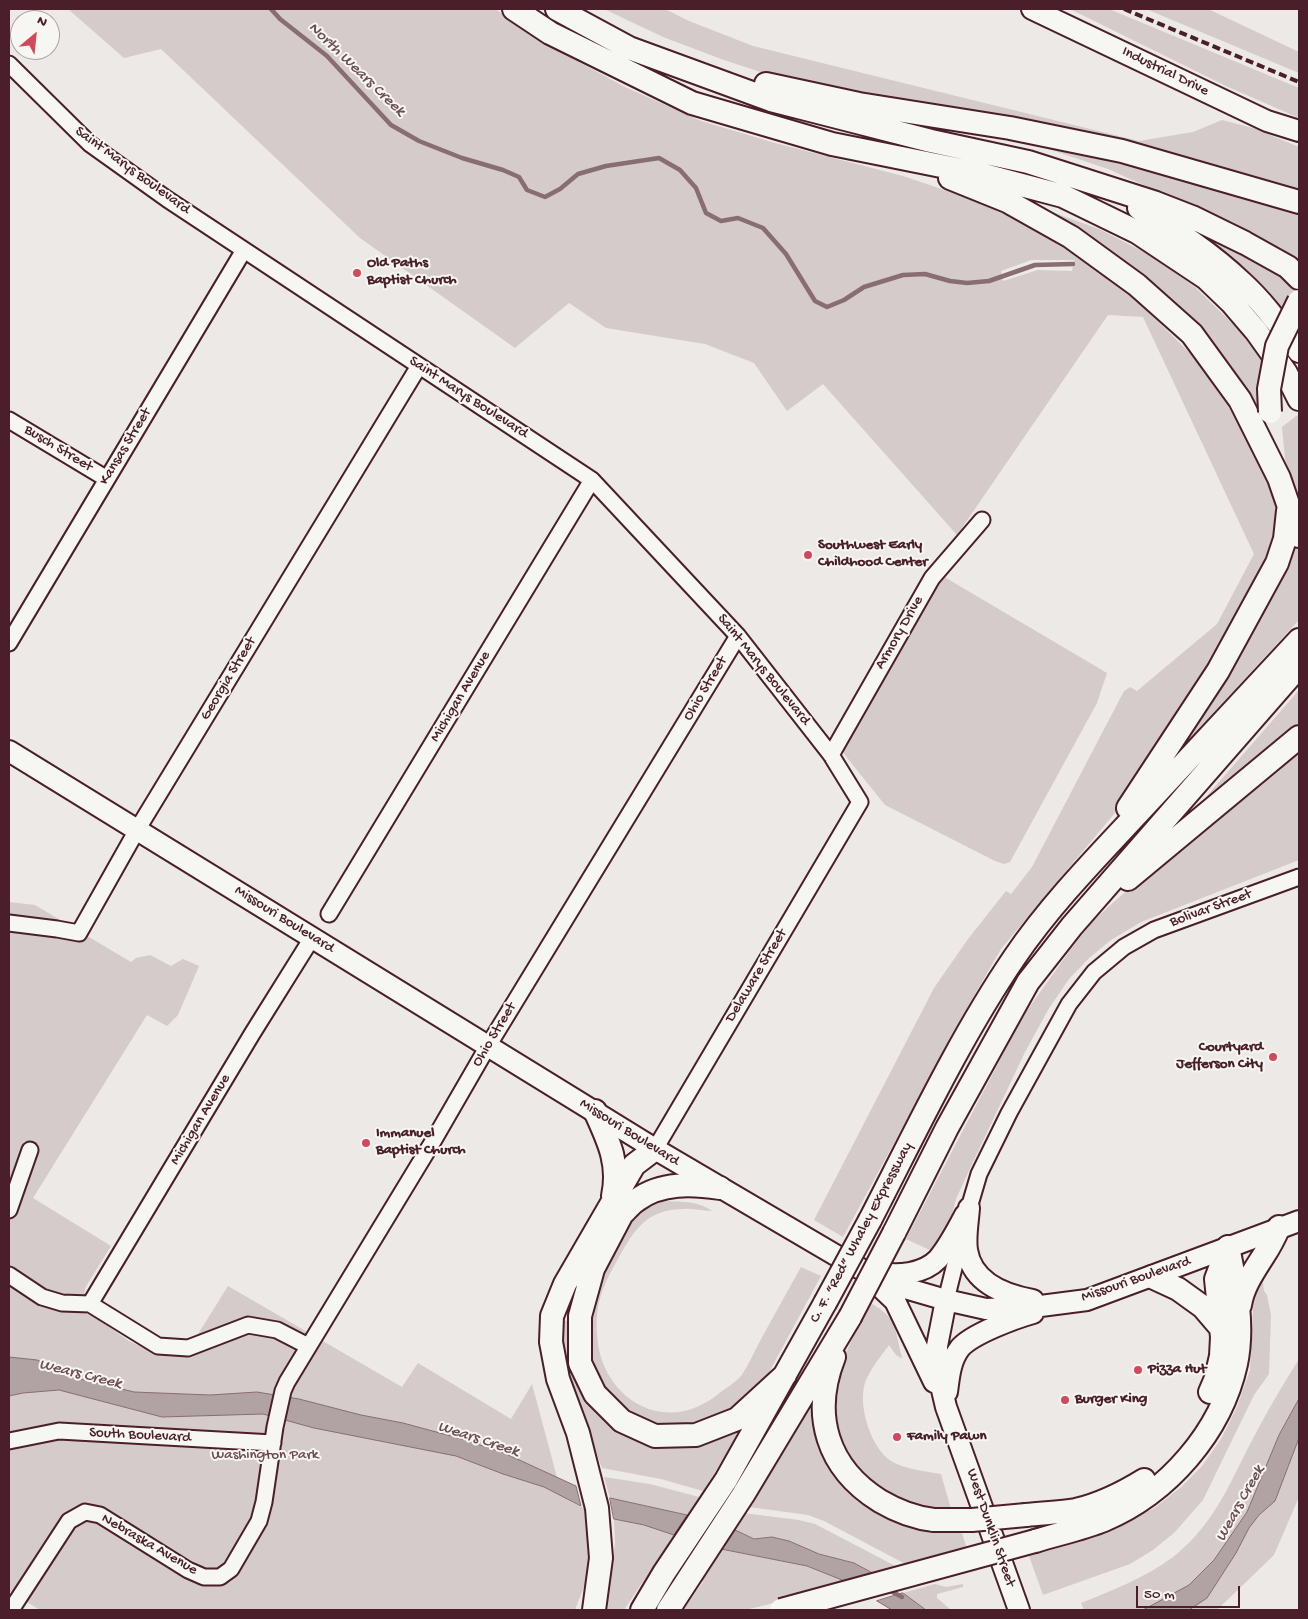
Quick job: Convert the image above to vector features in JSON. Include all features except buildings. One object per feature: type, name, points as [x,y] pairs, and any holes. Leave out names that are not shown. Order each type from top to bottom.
[{"type":"highway","points":[[514,9],[550,33],[692,103],[832,144],[976,173],[1063,196],[1137,232],[1206,278],[1232,303],[1256,331],[1286,373],[1299,399]]},
{"type":"highway","points":[[558,9],[629,48],[771,100],[931,141],[1028,162],[1192,217],[1288,267],[1299,278]]},
{"type":"highway","points":[[656,59],[859,104],[1010,128],[1122,151],[1299,202]]},
{"type":"highway","points":[[895,156],[1007,201],[1071,237],[1137,285],[1192,334],[1240,400],[1278,478],[1299,536]]},
{"type":"highway","points":[[1095,183],[1171,227],[1242,282],[1270,313],[1299,351]]},
{"type":"highway","points":[[1278,478],[1269,389],[1278,346],[1299,301]]},
{"type":"highway","points":[[1092,863],[1222,663],[1280,555],[1285,539],[1288,505]]},
{"type":"highway","points":[[1092,863],[1296,652]]},
{"type":"highway","points":[[1072,926],[1296,652]]},
{"type":"highway","points":[[1072,926],[1299,737]]},
{"type":"highway","name":"C. F. “Red” Whaley Expressway","points":[[642,1610],[664,1573],[726,1480],[785,1376],[989,996],[1047,914],[1092,863]]},
{"type":"highway","name":"C. F. “Red” Whaley Expressway","points":[[668,1610],[743,1495],[850,1317],[947,1128],[1024,990],[1072,926]]},
{"type":"highway","points":[[595,1111],[610,1143],[615,1164],[617,1208],[593,1269],[580,1316],[580,1363],[595,1394],[622,1421],[655,1436],[696,1435],[737,1419],[785,1376]]},
{"type":"highway","points":[[594,1610],[601,1558],[597,1508],[578,1434],[558,1379],[551,1342],[552,1316],[565,1284],[617,1208],[647,1172],[655,1149]]},
{"type":"highway","points":[[617,1208],[652,1192],[672,1187],[689,1184],[720,1188]]},
{"type":"highway","points":[[850,1317],[830,1368],[825,1391],[824,1413],[832,1450],[854,1481],[869,1494],[906,1513],[934,1520],[972,1520],[1075,1510],[1102,1502],[1126,1491],[1152,1474],[1172,1458],[1190,1434],[1207,1401],[1216,1378],[1230,1322],[1253,1271],[1289,1224]]},
{"type":"highway","points":[[781,1610],[1035,1541],[1104,1520],[1140,1501],[1181,1467],[1206,1435],[1222,1407],[1236,1364],[1230,1322],[1216,1279],[1228,1247]]},
{"type":"highway","points":[[1152,1277],[1178,1289],[1202,1307],[1230,1322]]},
{"type":"main road","name":"Industrial Drive","points":[[1032,9],[1267,121],[1299,131]]},
{"type":"main road","name":"Missouri Boulevard","points":[[9,750],[655,1149],[849,1263],[891,1284],[946,1300],[986,1308],[1033,1307],[1087,1300],[1289,1224]]},
{"type":"main road","points":[[849,1263],[888,1275],[912,1272],[925,1268],[937,1260],[954,1237],[969,1208]]},
{"type":"main road","points":[[969,1208],[967,1250],[970,1261],[980,1276],[994,1288],[1010,1295],[1060,1304]]},
{"type":"main road","points":[[849,1263],[881,1286],[896,1301],[946,1407]]},
{"type":"main road","name":"West Dunklin Street","points":[[946,1300],[937,1346],[938,1373],[946,1407],[1019,1610]]},
{"type":"main road","points":[[946,1407],[952,1362],[961,1347],[985,1331],[1022,1316],[1060,1304]]},
{"type":"street","name":"Saint Marys Boulevard","points":[[9,64],[90,144],[167,199],[592,480],[738,636],[831,755],[860,802]]},
{"type":"street","name":"Kansas Street","points":[[9,643],[244,250]]},
{"type":"street","name":"Georgia Street","points":[[9,923],[79,934],[136,830],[419,366]]},
{"type":"street","name":"Busch Street","points":[[9,420],[107,479]]},
{"type":"street","name":"Michigan Avenue","points":[[329,914],[592,480]]},
{"type":"street","name":"Armory Drive","points":[[831,755],[932,578],[982,520]]},
{"type":"street","name":"Ohio Street","points":[[273,1443],[283,1392],[308,1346],[738,636]]},
{"type":"street","name":"Delaware Street","points":[[655,1149],[860,802]]},
{"type":"street","name":"Bolivar Street","points":[[946,1300],[979,1174],[1009,1113],[1069,1004],[1094,972],[1124,947],[1154,930],[1299,876]]},
{"type":"street","name":"Michigan Avenue","points":[[90,1304],[252,1034],[312,938]]},
{"type":"street","points":[[9,1210],[30,1150]]},
{"type":"street","points":[[9,1275],[42,1297],[62,1303],[90,1304],[158,1346],[188,1348],[248,1325],[277,1330],[308,1346]]},
{"type":"street","name":"South Boulevard","points":[[9,1441],[59,1431],[273,1443]]},
{"type":"street","name":"Nebraska Avenue","points":[[11,1610],[69,1521],[85,1512],[100,1515],[188,1570],[204,1577],[220,1577],[231,1569],[259,1521],[264,1502],[273,1443]]},
{"type":"green space","points":[[68,9],[495,9],[562,53],[625,87],[701,121],[775,143],[903,176],[974,200],[1029,226],[1088,263],[1136,300],[1192,355],[1227,404],[1253,450],[1276,501],[1280,523],[1276,543],[1240,615],[1134,785],[1114,814],[1001,949],[843,1237],[814,1220],[934,988],[968,939],[1006,891],[1011,894],[1032,867],[1124,691],[1130,687],[1137,691],[1217,624],[1254,554],[1143,317],[1108,315],[957,535],[823,384],[787,411],[754,363],[705,344],[606,328],[569,303],[515,348],[360,238],[161,49],[124,58]],"holes":[[[1031,260],[1073,260],[1072,271],[1038,270],[1003,281],[1001,271]]]},
{"type":"green space","points":[[604,9],[665,9],[689,21],[753,46],[1139,141],[1193,132],[1222,120],[1253,128],[1299,147],[1299,192],[1113,138],[1056,125],[843,91],[776,77],[663,37]]},
{"type":"green space","points":[[1070,9],[1109,9],[1299,88],[1299,118],[1226,86]]},
{"type":"green space","points":[[1146,9],[1208,9],[1299,52],[1299,73]]},
{"type":"green space","points":[[1019,139],[1093,154],[1299,211],[1299,263],[1275,246],[1108,169]]},
{"type":"green space","points":[[1041,208],[1099,229],[1148,254],[1195,287],[1238,329],[1265,364],[1260,422],[1237,383]]},
{"type":"green space","points":[[1210,234],[1299,285],[1299,331],[1256,281],[1233,258],[1207,237]]},
{"type":"green space","points":[[1299,414],[1299,502],[1285,459],[1282,427]]},
{"type":"green space","points":[[1297,546],[1299,555],[1299,620],[1175,754],[1291,550]]},
{"type":"green space","points":[[941,575],[1107,673],[1097,703],[1010,862],[1004,864],[885,805],[844,754],[842,747]]},
{"type":"green space","points":[[1299,690],[1299,723],[1209,800],[1206,797]]},
{"type":"green space","points":[[1299,745],[1299,860],[1141,922],[1111,940],[1089,958],[1069,979],[1048,1010],[1025,1052],[956,1199],[949,1225],[934,1252],[906,1239],[1023,1016],[1093,921]]},
{"type":"green space","name":"Washington Park","points":[[9,902],[35,905],[131,962],[136,958],[150,955],[171,966],[183,959],[199,966],[178,1015],[167,1026],[147,1015],[33,1198],[111,1246],[85,1288],[83,1312],[96,1318],[129,1341],[160,1355],[185,1355],[228,1286],[402,1387],[418,1363],[511,1419],[532,1384],[562,1496],[590,1512],[591,1528],[587,1579],[575,1610],[40,1610],[25,1601],[74,1528],[85,1520],[101,1523],[117,1535],[202,1585],[219,1586],[232,1581],[207,1570],[99,1505],[80,1506],[61,1520],[42,1544],[13,1594],[9,1591]]},
{"type":"green space","points":[[661,1201],[694,1203],[712,1211],[670,1210],[650,1218],[642,1224],[630,1239],[604,1286],[597,1313],[597,1334],[601,1357],[610,1376],[622,1392],[638,1404],[657,1411],[676,1412],[697,1407],[717,1395],[736,1381],[744,1372],[801,1267],[821,1276],[760,1389],[723,1415],[684,1425],[658,1423],[633,1413],[611,1395],[598,1375],[590,1351],[587,1328],[596,1280],[632,1221],[646,1209]]},
{"type":"green space","points":[[1261,1274],[1265,1275],[1264,1291],[1267,1295],[1271,1315],[1269,1374],[1254,1395],[1203,1500],[1175,1532],[1153,1550],[1130,1564],[1043,1595],[1029,1556],[1116,1526],[1153,1509],[1180,1488],[1202,1466],[1221,1439],[1237,1407],[1250,1370],[1253,1308]]},
{"type":"green space","points":[[870,1303],[886,1314],[891,1320],[902,1357],[896,1355],[889,1345],[866,1380],[863,1399],[866,1421],[870,1432],[881,1451],[892,1462],[913,1469],[941,1474],[951,1509],[916,1506],[890,1495],[867,1478],[849,1456],[842,1443],[834,1417],[835,1390],[848,1348]]},
{"type":"green space","points":[[563,1320],[567,1321],[568,1342],[573,1370],[587,1395],[681,1446],[713,1441],[741,1426],[703,1491],[661,1479],[602,1468],[567,1377],[560,1341]]},
{"type":"green space","points":[[1299,1359],[1299,1497],[1274,1555],[1217,1610],[1084,1610],[1081,1603],[1151,1571],[1173,1557],[1197,1534],[1216,1509],[1265,1416]]},
{"type":"green space","points":[[815,1396],[845,1483],[961,1530],[968,1552],[913,1568],[824,1521],[808,1515],[749,1507]]},
{"type":"green space","points":[[604,1477],[650,1484],[699,1497],[687,1515],[610,1498]]},
{"type":"green space","points":[[743,1513],[799,1520],[815,1524],[903,1570],[880,1577],[854,1563],[819,1554],[789,1541],[772,1537],[754,1539],[733,1529]]},
{"type":"green space","points":[[614,1519],[644,1525],[674,1535],[624,1610],[606,1610],[615,1543]]},
{"type":"green space","points":[[721,1549],[807,1566],[852,1584],[745,1610],[683,1610],[703,1582],[701,1580]]},
{"type":"green space","points":[[935,1584],[946,1587],[963,1584],[963,1587],[937,1594],[937,1598],[951,1610],[926,1610],[903,1593]]},
{"type":"shaded area","points":[[9,1357],[37,1360],[76,1378],[134,1392],[210,1395],[257,1392],[299,1399],[361,1415],[403,1423],[504,1453],[576,1486],[581,1506],[544,1487],[456,1456],[314,1428],[263,1414],[162,1417],[59,1390],[9,1396]]},
{"type":"shaded area","points":[[1299,1399],[1299,1438],[1275,1501],[1259,1515],[1249,1528],[1236,1553],[1207,1598],[1189,1610],[1143,1610],[1189,1585],[1214,1560],[1247,1512],[1279,1435]]},
{"type":"shaded area","points":[[610,1498],[687,1515],[674,1535],[644,1525],[614,1519]]},
{"type":"shaded area","points":[[733,1529],[754,1539],[772,1537],[789,1541],[819,1554],[854,1563],[880,1577],[852,1584],[807,1566],[721,1549]]},
{"type":"shaded area","points":[[903,1593],[926,1610],[892,1610],[877,1601]]},
{"type":"waterway","name":"North Wears Creek","points":[[271,9],[280,19],[327,56],[391,125],[419,141],[519,177],[527,190],[545,197],[560,189],[578,174],[606,166],[659,158],[680,170],[696,188],[706,213],[721,221],[738,218],[763,228],[786,254],[815,301],[827,307],[844,300],[864,287],[903,275],[925,274],[950,281],[967,283],[989,281],[1035,265],[1073,264]]},
{"type":"waterway","name":"Wears Creek","points":[[887,1589],[902,1597]]},
{"type":"railway","points":[[1124,9],[1299,82]]},
{"type":"place","name":"Old Paths Baptist Church","points":[[357,273]]},
{"type":"place","name":"Southwest Early Childhood Center","points":[[808,555]]},
{"type":"place","name":"Courtyard Jefferson City","points":[[1273,1057]]},
{"type":"place","name":"Immanuel Baptist Church","points":[[366,1143]]},
{"type":"place","name":"Pizza Hut","points":[[1138,1370]]},
{"type":"place","name":"Burger King","points":[[1065,1400]]},
{"type":"place","name":"Family Pawn","points":[[897,1437]]}]
